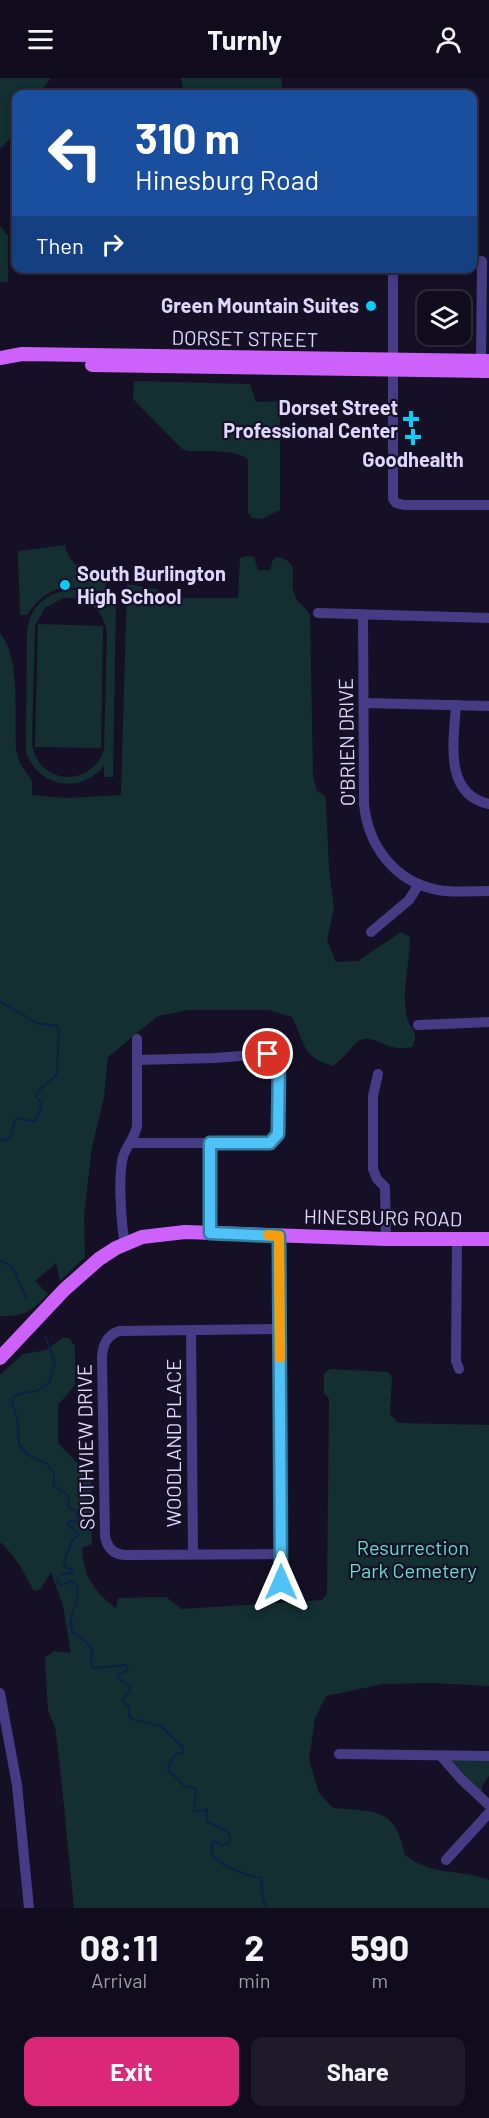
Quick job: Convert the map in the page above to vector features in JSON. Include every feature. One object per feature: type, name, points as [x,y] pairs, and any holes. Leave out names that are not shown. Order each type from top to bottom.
[{"type":"main road","name":"DORSET STREET","points":[[0,359],[22,364],[486,364]]},
{"type":"main road","name":"HINESBURG ROAD","points":[[0,1358],[64,1290],[99,1259],[125,1244],[142,1238],[167,1233],[210,1233],[386,1239],[489,1239]]},
{"type":"street","points":[[481,261],[486,364]]},
{"type":"street","points":[[393,273],[393,499],[396,503],[404,505],[489,505]]},
{"type":"street","points":[[318,613],[489,618]]},
{"type":"street","name":"O'BRIEN DRIVE","points":[[363,615],[364,794],[368,828],[386,860],[399,873],[419,884],[447,891],[489,891]]},
{"type":"street","points":[[364,703],[489,706]]},
{"type":"street","points":[[456,705],[454,754],[459,782],[474,799],[489,804]]},
{"type":"street","points":[[371,932],[409,900],[419,884]]},
{"type":"street","points":[[418,1024],[489,1022]]},
{"type":"street","points":[[125,1244],[122,1227],[122,1164],[124,1153],[131,1143],[138,1123],[137,1039]]},
{"type":"street","points":[[131,1143],[266,1143],[276,1138],[278,1130],[278,1058],[268,1054],[201,1059],[137,1060]]},
{"type":"street","points":[[378,1074],[373,1096],[373,1168],[377,1179],[385,1187],[386,1239]]},
{"type":"street","points":[[210,1143],[210,1233]]},
{"type":"street","points":[[279,1236],[281,1582]]},
{"type":"street","points":[[460,1239],[462,1361],[459,1370],[456,1361],[460,1239]]},
{"type":"street","name":"SOUTHVIEW DRIVE","points":[[193,1554],[119,1554],[111,1549],[105,1536],[102,1358],[105,1342],[112,1334],[119,1331],[280,1329]]},
{"type":"street","name":"WOODLAND PLACE","points":[[191,1330],[193,1554]]},
{"type":"street","points":[[193,1554],[281,1554]]},
{"type":"street","points":[[0,1693],[18,1785],[29,1908]]},
{"type":"street","points":[[339,1754],[489,1756]]},
{"type":"street","points":[[441,1756],[461,1779],[489,1804]]},
{"type":"street","points":[[446,1860],[489,1813]]},
{"type":"green space","points":[[0,78],[51,78],[42,90],[12,90],[12,136],[0,149]]},
{"type":"green space","points":[[181,78],[281,78],[282,90],[183,90]]},
{"type":"green space","points":[[0,226],[8,236],[8,282],[1,282],[0,277]]},
{"type":"green space","points":[[134,381],[250,384],[256,402],[280,401],[280,510],[261,519],[252,518],[248,513],[248,460],[237,454],[182,449],[133,399]]},
{"type":"green space","points":[[65,545],[67,553],[80,568],[107,577],[102,600],[81,589],[61,588],[43,597],[27,615],[20,615],[18,551]]},
{"type":"green space","points":[[254,557],[258,570],[270,570],[273,560],[277,557],[290,563],[295,596],[310,615],[313,776],[317,791],[325,796],[329,869],[334,908],[327,940],[336,962],[358,961],[401,932],[410,937],[405,1003],[407,1019],[415,1033],[414,1041],[412,1047],[400,1048],[370,1039],[361,1040],[333,1066],[309,1053],[292,1017],[268,1010],[188,1010],[158,1016],[108,1057],[104,1097],[92,1147],[84,1215],[85,1257],[60,1281],[56,1263],[35,1281],[48,1294],[32,1309],[22,1314],[0,1316],[0,633],[7,644],[14,672],[16,749],[20,763],[32,781],[32,795],[66,798],[121,795],[127,584],[156,589],[172,598],[238,598],[240,558]]},
{"type":"green space","points":[[75,590],[95,597],[106,609],[107,604],[116,604],[113,777],[104,777],[104,766],[94,775],[72,784],[60,783],[40,773],[26,752],[29,623],[42,601],[48,596]],"holes":[[[63,598],[72,598],[94,606],[106,626],[104,750],[97,763],[87,772],[64,777],[52,773],[43,766],[35,755],[32,741],[35,625],[45,608]]]},
{"type":"green space","points":[[38,624],[103,626],[101,748],[35,747]]},
{"type":"green space","name":"Resurrection Park Cemetery","points":[[62,1338],[69,1338],[75,1346],[75,1385],[58,1405],[58,1443],[91,1477],[92,1544],[82,1548],[83,1558],[91,1582],[116,1608],[118,1598],[166,1597],[182,1609],[322,1600],[327,1594],[329,1399],[324,1393],[324,1374],[330,1369],[388,1372],[392,1377],[390,1414],[398,1423],[489,1425],[489,1686],[432,1683],[383,1684],[326,1696],[315,1718],[309,1760],[319,1793],[333,1808],[372,1812],[389,1820],[401,1839],[405,1855],[416,1862],[436,1869],[489,1880],[489,1908],[74,1908],[55,1727],[48,1711],[45,1658],[54,1651],[71,1653],[63,1606],[51,1572],[41,1589],[34,1591],[15,1559],[0,1542],[0,1375],[23,1354],[46,1350]]},
{"type":"green space","points":[[489,1757],[489,1776],[482,1786],[482,1797],[447,1759]]},
{"type":"waterway","points":[[0,1001],[36,1023],[56,1026],[59,1029],[57,1074],[41,1088],[36,1096],[42,1104],[36,1120],[18,1118],[14,1121],[12,1135],[6,1141],[0,1138]]},
{"type":"waterway","points":[[0,1261],[12,1266],[27,1299]]},
{"type":"waterway","points":[[45,1336],[55,1362],[50,1382],[37,1391],[18,1394],[13,1398],[12,1404],[17,1417],[19,1445],[27,1454],[47,1464],[54,1473],[54,1486],[69,1496],[68,1506],[76,1510],[78,1518],[76,1522],[67,1523],[79,1535],[72,1540],[64,1562],[65,1567],[73,1572],[60,1575],[57,1579],[61,1585],[71,1581],[77,1584],[77,1598],[71,1618],[72,1631],[91,1648],[94,1668],[125,1665],[128,1667],[117,1677],[130,1687],[123,1701],[129,1707],[129,1716],[131,1719],[161,1726],[183,1747],[183,1753],[176,1754],[167,1768],[186,1787],[196,1789],[194,1812],[207,1809],[207,1821],[228,1832],[230,1838],[229,1843],[222,1845],[213,1841],[211,1854],[234,1870],[261,1878],[263,1899],[267,1908]]},
{"type":"slow traffic","points":[[268,1235],[279,1236],[280,1358]]},
{"type":"place","name":"Green Mountain Suites","points":[[371,306]]},
{"type":"place","name":"Dorset Street Professional Center","points":[[411,419]]},
{"type":"place","name":"Goodhealth","points":[[413,437]]},
{"type":"place","name":"South Burlington High School","points":[[65,585]]},
{"type":"route","points":[[268,1054],[272,1054],[279,1061],[278,1134],[270,1143],[210,1143],[210,1233],[279,1236],[281,1582]]}]
